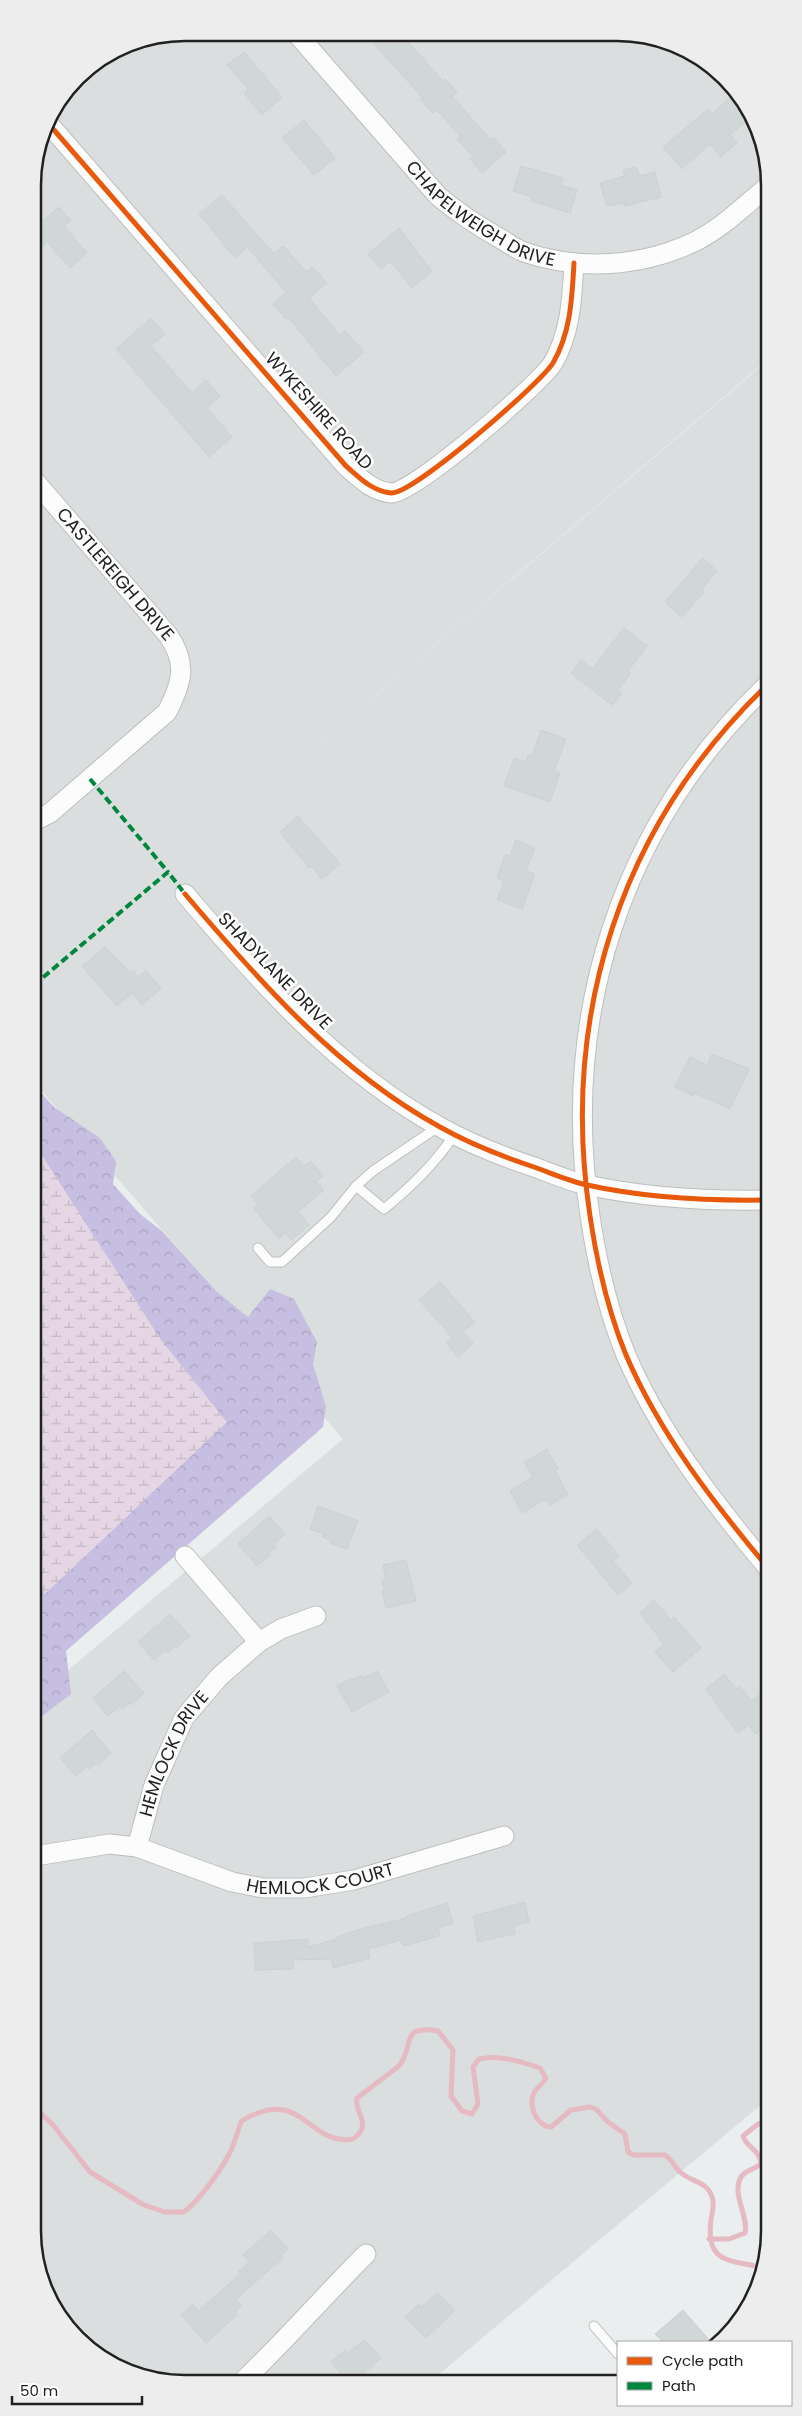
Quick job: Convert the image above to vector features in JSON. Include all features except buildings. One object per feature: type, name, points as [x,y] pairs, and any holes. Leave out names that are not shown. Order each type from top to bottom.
[{"type":"street","name":"CHAPELWEIGH DRIVE","points":[[303,41],[438,196],[463,217],[522,252],[574,263],[621,264],[660,255],[686,245],[716,229],[761,192]]},
{"type":"street","name":"WYKESHIRE ROAD","points":[[53,129],[346,466],[369,486],[392,493],[408,488],[428,475],[536,383],[553,363],[570,318],[574,263]]},
{"type":"street","name":"CASTLEREIGH DRIVE","points":[[42,489],[168,635],[177,648],[182,669],[178,691],[167,712],[50,813],[42,817]]},
{"type":"street","points":[[760,1558],[701,1484],[666,1430],[633,1369],[607,1295],[597,1254],[586,1185],[582,1110],[586,1040],[592,1004],[608,938],[632,875],[669,807],[728,725],[761,691]]},
{"type":"street","name":"SHADYLANE DRIVE","points":[[185,894],[242,960],[308,1028],[372,1082],[446,1131],[509,1159],[586,1185],[654,1195],[709,1200],[761,1200]]},
{"type":"street","points":[[185,1556],[259,1642]]},
{"type":"street","name":"HEMLOCK DRIVE","points":[[137,1847],[154,1785],[184,1718],[219,1677],[259,1642],[281,1629],[316,1616]]},
{"type":"street","name":"HEMLOCK COURT","points":[[137,1847],[232,1882],[263,1888],[304,1888],[354,1880],[504,1836]]},
{"type":"street","points":[[41,1855],[108,1844],[137,1847]]},
{"type":"street","points":[[249,2375],[279,2347],[321,2299],[366,2254]]},
{"type":"lane","points":[[356,1186],[384,1209],[405,1192],[438,1160],[446,1131]]},
{"type":"lane","points":[[258,1248],[270,1262],[282,1262],[331,1217],[356,1186],[373,1171],[446,1131]]},
{"type":"lane","points":[[594,2326],[617,2353]]},
{"type":"shaded area","points":[[617,41],[645,44],[672,52],[689,61],[719,83],[741,113],[753,139],[760,166],[761,185],[761,365],[195,850],[761,366],[760,2105],[438,2375],[166,2374],[130,2364],[113,2355],[83,2333],[61,2303],[52,2286],[42,2250],[41,1693],[343,1439],[42,1091],[42,166],[46,148],[56,122],[77,90],[90,77],[122,56],[139,49],[166,42]]},
{"type":"green space","points":[[42,1093],[54,1107],[100,1138],[116,1161],[113,1184],[140,1214],[162,1231],[216,1291],[248,1317],[270,1289],[294,1299],[317,1342],[313,1364],[326,1407],[323,1427],[66,1651],[71,1694],[41,1717]]},
{"type":"green space","points":[[42,1155],[161,1340],[227,1422],[45,1594],[41,1588]]},
{"type":"waterway","points":[[41,2114],[53,2125],[90,2172],[144,2205],[165,2212],[183,2212],[201,2195],[220,2170],[232,2148],[241,2122],[245,2119],[273,2109],[286,2110],[327,2135],[339,2139],[353,2139],[359,2134],[363,2124],[357,2098],[399,2066],[404,2059],[413,2034],[426,2030],[438,2031],[453,2050],[451,2096],[462,2111],[472,2114],[478,2104],[473,2067],[479,2059],[502,2058],[540,2068],[546,2078],[535,2091],[532,2102],[534,2114],[541,2123],[551,2127],[571,2110],[590,2107],[596,2109],[608,2122],[625,2134],[628,2152],[634,2155],[665,2155],[680,2172],[703,2185],[710,2192],[713,2200],[710,2235],[716,2253],[731,2261],[756,2266]]},
{"type":"waterway","points":[[760,2123],[743,2136],[760,2159]]},
{"type":"waterway","points":[[709,2239],[729,2239],[745,2233],[746,2226],[739,2198],[738,2184],[743,2174],[760,2164]]},
{"type":"marked path","points":[[90,779],[168,872]]},
{"type":"marked path","points":[[42,979],[168,872],[185,894]]},
{"type":"cycle path","points":[[53,129],[346,466],[367,483],[384,492],[391,493],[403,489],[448,458],[502,414],[553,363],[564,339],[570,314],[574,263]]},
{"type":"cycle path","points":[[760,1559],[727,1518],[671,1440],[626,1355],[604,1287],[596,1251],[590,1216],[583,1142],[584,1068],[594,997],[612,928],[638,862],[673,799],[716,740],[761,692]]},
{"type":"cycle path","points":[[185,894],[271,991],[334,1052],[403,1104],[451,1133],[498,1154],[587,1185],[677,1198],[761,1200]]}]
